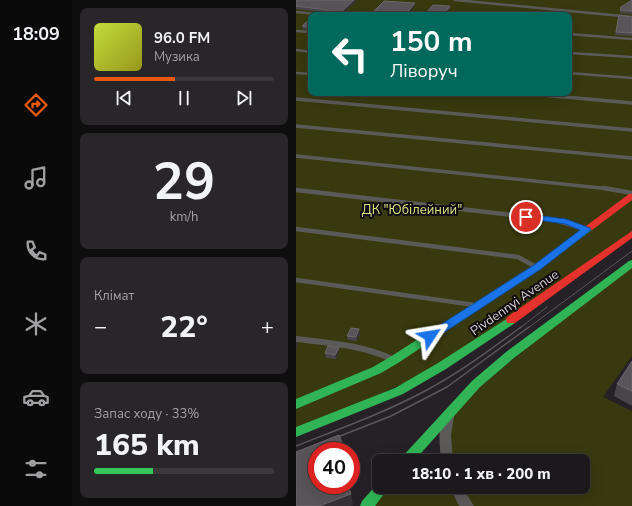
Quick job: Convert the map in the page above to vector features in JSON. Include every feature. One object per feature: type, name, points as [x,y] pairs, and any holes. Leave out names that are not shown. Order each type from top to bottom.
[{"type":"main road","points":[[296,404],[377,370],[394,360],[537,267],[632,196]]},
{"type":"main road","name":"Pivdennyi Avenue","points":[[296,432],[399,391],[436,370],[488,337],[632,234]]},
{"type":"main road","points":[[412,454],[476,384],[510,355],[632,263]]},
{"type":"main road","points":[[367,506],[378,494]]},
{"type":"street","points":[[446,454],[445,435],[449,412]]},
{"type":"street","points":[[459,494],[467,506]]},
{"type":"lane","points":[[455,0],[632,17]]},
{"type":"lane","points":[[296,12],[308,13]]},
{"type":"lane","points":[[296,30],[308,32]]},
{"type":"lane","points":[[572,34],[632,38]]},
{"type":"lane","points":[[296,50],[308,52]]},
{"type":"lane","points":[[572,53],[632,57]]},
{"type":"lane","points":[[296,73],[308,74]]},
{"type":"lane","points":[[572,74],[632,78]]},
{"type":"lane","points":[[554,96],[632,103]]},
{"type":"lane","points":[[296,99],[632,130]]},
{"type":"lane","points":[[296,126],[632,158]]},
{"type":"lane","points":[[296,156],[601,188],[632,193]]},
{"type":"lane","points":[[296,190],[556,220],[587,230]]},
{"type":"lane","points":[[296,229],[518,257],[537,267]]},
{"type":"lane","points":[[296,280],[478,305]]},
{"type":"lane","points":[[296,339],[360,348],[374,351],[394,360]]},
{"type":"green space","name":"ДК \"Юбілейний\"","points":[[296,0],[632,0],[632,234],[442,366],[296,432]]},
{"type":"green space","points":[[632,262],[632,356],[603,397],[632,411],[632,506],[367,506],[377,494],[590,494],[590,454],[447,454],[449,412]]},
{"type":"building","points":[[296,0],[354,0],[341,12],[328,12],[327,10],[296,6]]},
{"type":"building","points":[[632,0],[632,11],[620,10],[621,7]]},
{"type":"building","points":[[384,1],[415,3],[408,12],[373,12]]},
{"type":"building","points":[[433,5],[450,6],[445,12],[427,12]]},
{"type":"building","points":[[619,15],[632,17],[632,33],[616,32]]},
{"type":"building","points":[[308,21],[308,27],[302,26]]},
{"type":"building","points":[[351,328],[359,329],[356,337],[347,336]]},
{"type":"building","points":[[328,346],[339,348],[335,355],[325,353]]},
{"type":"building","points":[[632,361],[632,391],[617,384]]},
{"type":"building","points":[[339,435],[342,442],[321,442]]},
{"type":"building","points":[[308,447],[308,494],[351,494],[319,506],[296,506],[296,452]]},
{"type":"tram line","points":[[528,328],[632,251]]},
{"type":"tram line","points":[[520,328],[547,307]]},
{"type":"tram line","points":[[296,446],[378,414],[425,391],[462,369],[521,327]]},
{"type":"tram line","points":[[330,440],[391,416],[447,387],[529,327]]},
{"type":"traffic: fast","points":[[296,404],[377,370],[394,360],[537,267],[589,228]]},
{"type":"traffic: fast","points":[[412,454],[476,384],[510,355],[632,263]]},
{"type":"traffic: fast","points":[[296,432],[399,391],[442,366],[511,320]]},
{"type":"traffic: fast","points":[[367,506],[377,494]]},
{"type":"traffic: jam","points":[[589,228],[632,196]]},
{"type":"traffic: jam","points":[[511,320],[632,234]]},
{"type":"route","points":[[430,336],[537,267],[587,230],[566,222],[526,217]]}]
